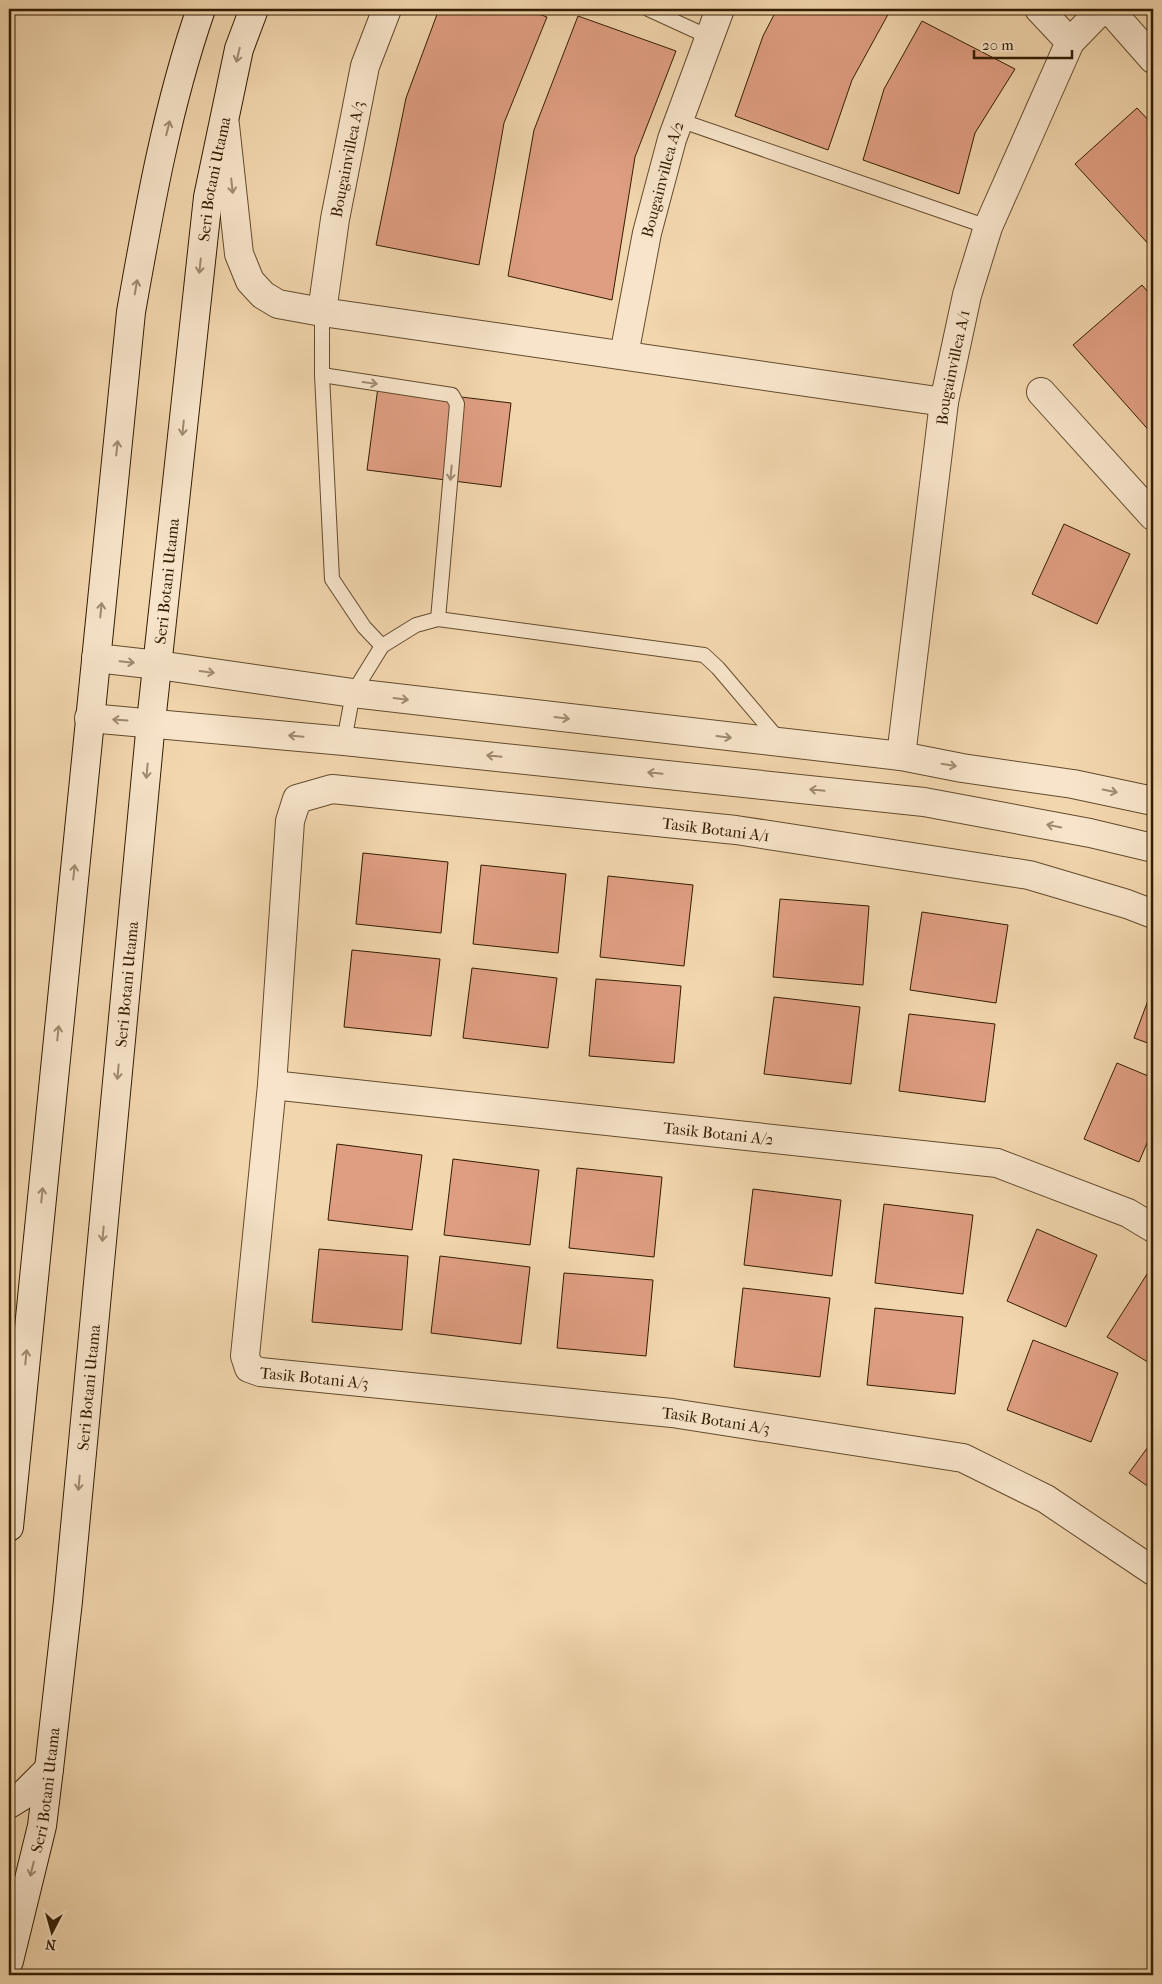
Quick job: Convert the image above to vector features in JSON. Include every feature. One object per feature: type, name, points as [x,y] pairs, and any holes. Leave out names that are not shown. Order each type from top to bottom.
[{"type":"street","points":[[9,1527],[131,312],[154,184],[189,42],[201,9]]},
{"type":"street","name":"Seri Botani Utama","points":[[9,1961],[42,1826],[68,1601],[151,722],[208,197],[239,49],[254,9]]},
{"type":"street","name":"Bougainvillea A/3","points":[[322,312],[335,219],[365,66],[387,9]]},
{"type":"street","name":"Bougainvillea A/2","points":[[624,355],[647,233],[672,139],[720,9]]},
{"type":"street","points":[[1038,9],[1070,42]]},
{"type":"street","name":"Bougainvillea A/1","points":[[901,756],[944,402],[967,295],[988,227],[1070,42],[1102,9]]},
{"type":"street","points":[[1109,9],[1153,59]]},
{"type":"street","points":[[224,120],[239,254],[250,282],[263,295],[278,304],[322,312],[944,402]]},
{"type":"street","points":[[1041,392],[1153,516]]},
{"type":"street","points":[[96,658],[353,693],[901,756],[962,768],[1073,784],[1153,800]]},
{"type":"street","points":[[89,718],[151,722],[344,741],[924,802],[1090,833],[1153,848]]},
{"type":"street","points":[[865,795],[876,787],[901,756]]},
{"type":"street","points":[[901,756],[915,792],[924,802]]},
{"type":"street","name":"Tasik Botani A/1","points":[[272,1085],[290,821],[297,799],[332,789],[726,829],[1029,875],[1127,904],[1153,914]]},
{"type":"street","name":"Tasik Botani A/2","points":[[272,1085],[997,1163],[1128,1213],[1153,1228]]},
{"type":"street","name":"Tasik Botani A/3","points":[[272,1085],[245,1356],[249,1368],[260,1372],[672,1413],[963,1458],[1046,1499],[1153,1571]]},
{"type":"street","points":[[9,1804],[22,1796],[49,1769]]},
{"type":"lane","points":[[648,9],[709,37]]},
{"type":"lane","points":[[679,120],[988,227]]},
{"type":"lane","points":[[322,312],[322,376],[332,580],[364,627],[382,646]]},
{"type":"lane","points":[[322,376],[452,394],[457,404],[438,619]]},
{"type":"lane","points":[[344,741],[353,693],[382,646],[416,625],[438,619],[704,655],[718,668],[782,743]]},
{"type":"building","points":[[439,9],[525,9],[547,17],[504,123],[479,265],[376,245],[406,98]]},
{"type":"building","points":[[777,9],[891,9],[852,80],[828,150],[735,116],[763,36]]},
{"type":"building","points":[[578,16],[676,51],[635,157],[612,300],[508,276],[534,130]]},
{"type":"building","points":[[922,21],[1015,69],[975,133],[959,194],[863,160],[884,89]]},
{"type":"building","points":[[1137,108],[1153,125],[1153,249],[1075,164]]},
{"type":"building","points":[[1142,285],[1153,298],[1153,435],[1073,345]]},
{"type":"building","points":[[378,387],[511,403],[501,487],[367,470]]},
{"type":"building","points":[[1064,524],[1130,554],[1097,624],[1032,594]]},
{"type":"building","points":[[363,853],[448,862],[441,933],[356,924]]},
{"type":"building","points":[[481,865],[566,874],[558,953],[473,944]]},
{"type":"building","points":[[608,876],[693,885],[684,966],[600,957]]},
{"type":"building","points":[[780,899],[869,906],[863,985],[773,977]]},
{"type":"building","points":[[922,912],[1008,925],[996,1003],[910,990]]},
{"type":"building","points":[[352,950],[440,959],[431,1036],[344,1027]]},
{"type":"building","points":[[472,968],[557,978],[548,1048],[463,1038]]},
{"type":"building","points":[[596,979],[681,986],[674,1063],[589,1056]]},
{"type":"building","points":[[1153,987],[1153,1045],[1134,1038]]},
{"type":"building","points":[[774,997],[860,1007],[851,1084],[764,1074]]},
{"type":"building","points":[[909,1014],[995,1024],[985,1102],[899,1091]]},
{"type":"building","points":[[1117,1063],[1153,1078],[1153,1129],[1139,1162],[1084,1139]]},
{"type":"building","points":[[337,1144],[422,1155],[412,1230],[328,1220]]},
{"type":"building","points":[[453,1159],[539,1170],[530,1245],[444,1235]]},
{"type":"building","points":[[577,1168],[662,1177],[654,1257],[569,1248]]},
{"type":"building","points":[[753,1189],[841,1200],[832,1276],[744,1265]]},
{"type":"building","points":[[884,1204],[973,1215],[963,1294],[875,1283]]},
{"type":"building","points":[[1037,1229],[1097,1255],[1066,1327],[1007,1301]]},
{"type":"building","points":[[319,1249],[408,1256],[402,1330],[312,1322]]},
{"type":"building","points":[[440,1256],[530,1267],[521,1344],[431,1333]]},
{"type":"building","points":[[1149,1271],[1153,1273],[1153,1361],[1151,1364],[1107,1337]]},
{"type":"building","points":[[564,1273],[653,1280],[646,1356],[557,1348]]},
{"type":"building","points":[[743,1288],[830,1298],[820,1377],[734,1367]]},
{"type":"building","points":[[875,1308],[963,1317],[955,1394],[867,1385]]},
{"type":"building","points":[[1033,1340],[1118,1373],[1091,1442],[1007,1410]]},
{"type":"building","points":[[1153,1440],[1153,1490],[1129,1473]]}]
